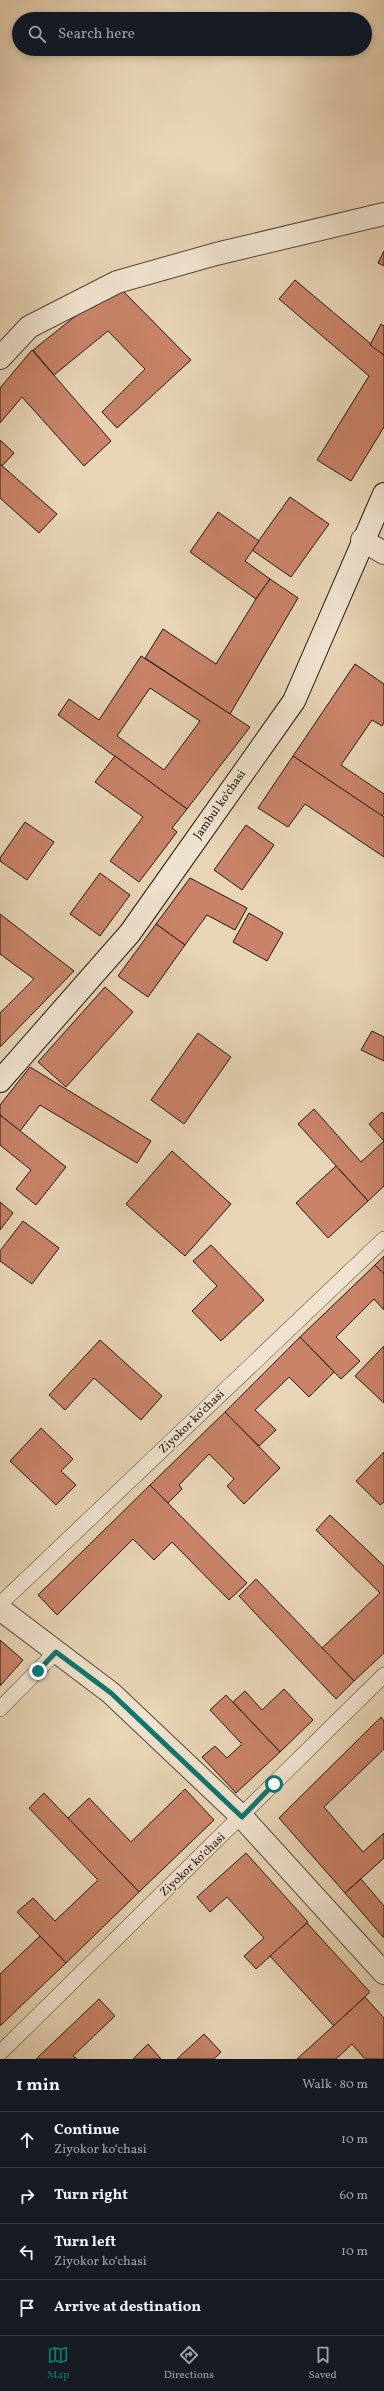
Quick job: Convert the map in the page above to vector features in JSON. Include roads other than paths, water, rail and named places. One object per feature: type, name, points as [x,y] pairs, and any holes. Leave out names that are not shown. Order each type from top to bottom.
[{"type":"street","points":[[0,358],[29,327],[117,282],[216,254],[384,214]]},
{"type":"street","name":"Jambul koʻchasi","points":[[0,1080],[130,933],[294,701],[362,540],[384,494]]},
{"type":"street","points":[[362,540],[384,553]]},
{"type":"street","points":[[0,1609],[111,1693],[242,1817],[384,1973]]},
{"type":"lane","name":"Ziyokor koʻchasi","points":[[0,1604],[384,1239]]},
{"type":"lane","points":[[0,1709],[56,1652]]},
{"type":"lane","name":"Ziyokor koʻchasi","points":[[0,2053],[242,1817],[384,1675]]}]
